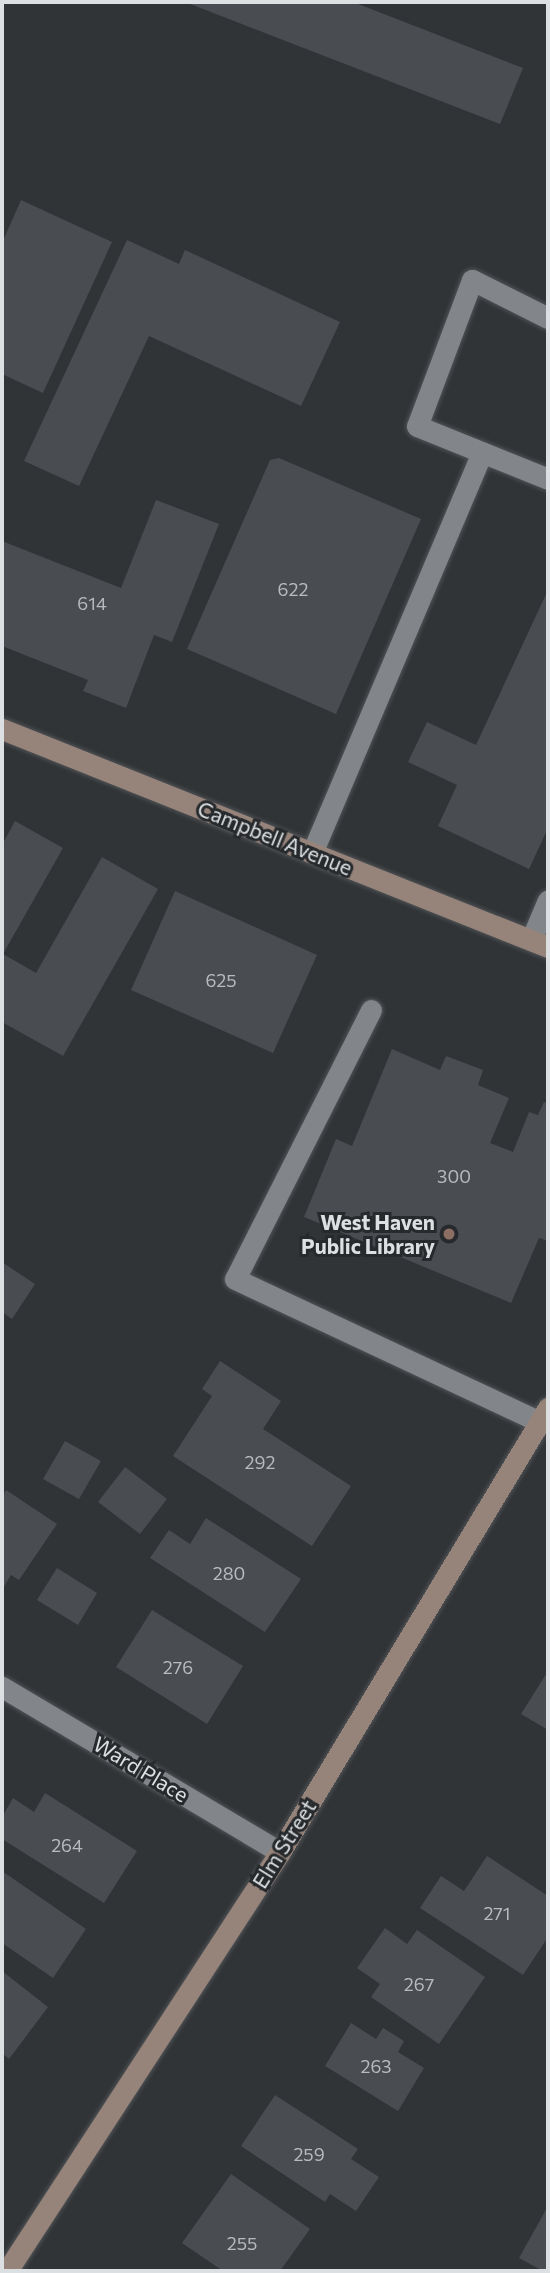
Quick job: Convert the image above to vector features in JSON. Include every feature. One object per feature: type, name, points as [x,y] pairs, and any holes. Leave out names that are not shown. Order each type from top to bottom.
[{"type":"main road","name":"Campbell Avenue","points":[[2,729],[539,944]]},
{"type":"main road","name":"Elm Street","points":[[7,2271],[280,1852],[544,1415]]},
{"type":"street","points":[[548,318],[472,280],[416,426],[548,479]]},
{"type":"street","points":[[313,853],[482,453]]},
{"type":"street","points":[[539,944],[548,900]]},
{"type":"street","points":[[371,1010],[235,1279],[544,1415]]},
{"type":"street","name":"Ward Place","points":[[2,1687],[280,1852]]},
{"type":"building","points":[[185,2],[353,2],[523,68],[500,124]]},
{"type":"building","points":[[21,200],[112,242],[43,393],[2,374],[2,243]]},
{"type":"building","points":[[127,240],[179,264],[185,250],[340,322],[301,406],[149,336],[79,486],[24,461]]},
{"type":"building","points":[[279,458],[421,519],[336,714],[187,649],[270,460]]},
{"type":"building","points":[[156,500],[219,524],[172,642],[154,635],[126,708],[83,691],[88,680],[2,646],[2,541],[121,588]]},
{"type":"building","points":[[548,590],[548,828],[529,869],[438,826],[457,785],[408,762],[427,722],[476,745]]},
{"type":"building","points":[[15,821],[63,848],[3,954],[36,973],[102,857],[158,889],[63,1056],[2,1022],[2,845]]},
{"type":"building","points":[[175,891],[317,955],[273,1053],[131,990]]},
{"type":"building","points":[[392,1049],[440,1070],[446,1056],[483,1070],[478,1085],[509,1098],[490,1143],[513,1152],[529,1112],[538,1115],[544,1102],[548,1104],[548,1241],[539,1238],[511,1303],[304,1217],[336,1139],[352,1146]]},
{"type":"building","points":[[2,1262],[35,1284],[12,1319],[2,1312]]},
{"type":"building","points":[[220,1361],[281,1401],[263,1429],[351,1486],[312,1546],[173,1456],[212,1396],[202,1389]]},
{"type":"building","points":[[65,1441],[101,1461],[79,1499],[43,1479]]},
{"type":"building","points":[[125,1467],[167,1499],[140,1534],[98,1502]]},
{"type":"building","points":[[6,1490],[57,1524],[19,1580],[11,1575],[2,1590],[2,1497]]},
{"type":"building","points":[[206,1518],[301,1579],[265,1632],[150,1558],[169,1530],[190,1544]]},
{"type":"building","points":[[57,1568],[97,1593],[78,1625],[37,1600]]},
{"type":"building","points":[[152,1610],[243,1666],[207,1724],[116,1667]]},
{"type":"building","points":[[548,1671],[548,1730],[521,1714]]},
{"type":"building","points":[[45,1793],[137,1851],[104,1903],[2,1839],[2,1817],[13,1798],[34,1812]]},
{"type":"building","points":[[487,1856],[548,1896],[548,1937],[523,1975],[420,1908],[441,1876],[464,1891]]},
{"type":"building","points":[[2,1871],[86,1929],[53,1978],[2,1943]]},
{"type":"building","points":[[385,1928],[407,1944],[417,1930],[485,1977],[439,2044],[371,1997],[380,1984],[357,1968]]},
{"type":"building","points":[[2,1971],[48,2007],[9,2059],[2,2053]]},
{"type":"building","points":[[351,2023],[376,2039],[383,2028],[404,2041],[398,2052],[424,2068],[398,2111],[325,2066]]},
{"type":"building","points":[[275,2095],[358,2149],[351,2159],[379,2177],[356,2211],[330,2194],[325,2202],[241,2146]]},
{"type":"building","points":[[231,2174],[310,2229],[280,2271],[223,2271],[182,2243]]},
{"type":"building","points":[[548,2206],[548,2271],[543,2271],[519,2258]]},
{"type":"place","name":"West Haven Public Library","points":[[449,1234]]}]
